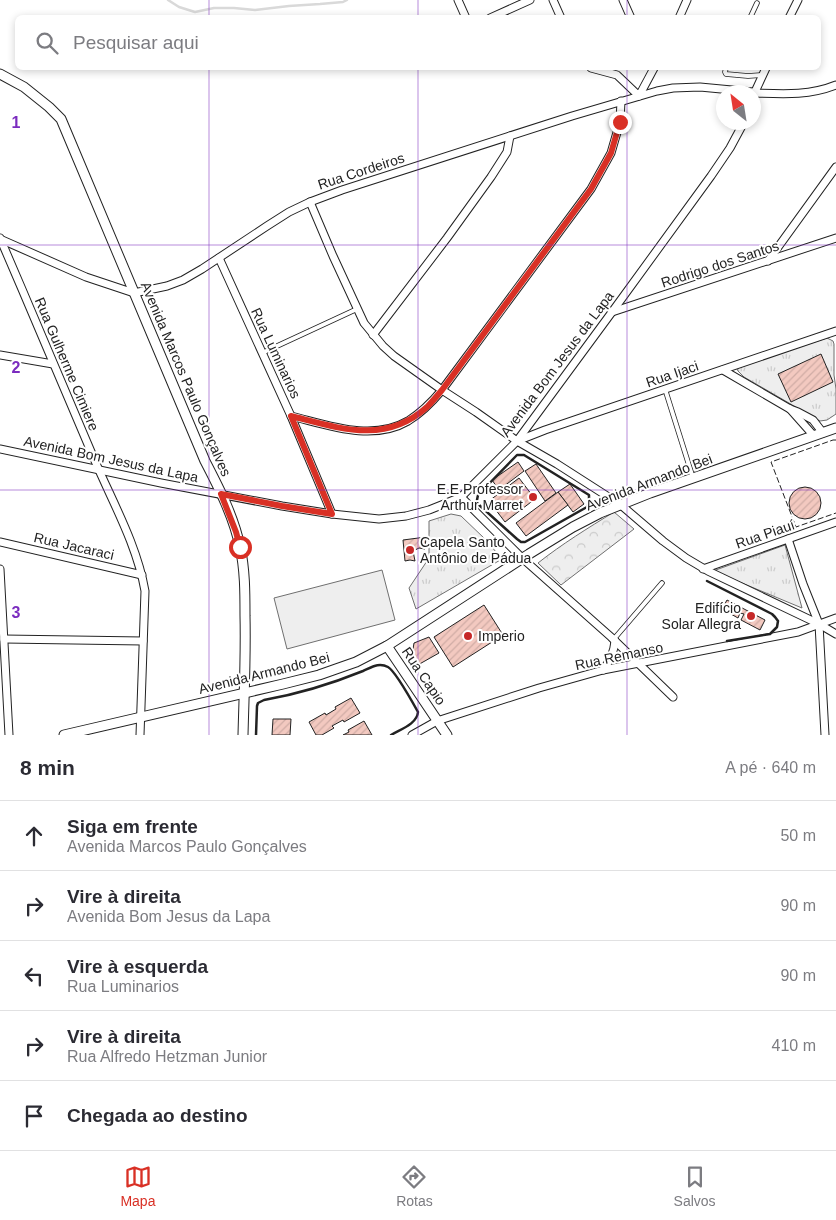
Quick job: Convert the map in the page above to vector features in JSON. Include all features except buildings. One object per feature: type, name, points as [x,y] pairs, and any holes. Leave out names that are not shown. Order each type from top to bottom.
[{"type":"street","points":[[458,0],[465,15]]},
{"type":"street","points":[[497,15],[530,0]]},
{"type":"street","points":[[553,0],[560,15]]},
{"type":"street","points":[[623,0],[630,15]]},
{"type":"street","points":[[680,15],[687,0]]},
{"type":"street","points":[[790,15],[798,0]]},
{"type":"street","points":[[600,70],[617,74],[639,96],[653,70]]},
{"type":"street","points":[[757,85],[764,71]]},
{"type":"street","name":"Avenida Marcos Paulo Gonçalves","points":[[0,74],[24,87],[49,107],[60,120],[205,461],[221,494],[238,540],[245,586],[246,644],[243,735]]},
{"type":"street","name":"Rua Cordeiros","points":[[761,93],[810,93],[836,85]]},
{"type":"street","name":"Rua Cordeiros","points":[[134,293],[167,286],[183,280],[267,226],[310,202],[342,190],[639,96],[673,88],[700,87],[716,89]]},
{"type":"street","points":[[291,416],[343,429],[359,431],[383,430],[408,421],[426,408],[442,390],[591,189],[611,153],[620,122],[621,101]]},
{"type":"street","name":"Avenida Bom Jesus da Lapa","points":[[0,449],[282,506],[332,514],[379,518],[406,516],[429,510],[461,497],[517,441],[711,176],[740,130]]},
{"type":"street","points":[[373,335],[491,177],[507,152],[510,136]]},
{"type":"street","points":[[768,261],[836,167]]},
{"type":"street","points":[[310,202],[356,309],[373,335],[394,356],[517,441],[621,504],[663,541],[703,569],[819,624],[836,634]]},
{"type":"street","points":[[0,238],[86,277],[134,293]]},
{"type":"street","name":"Rua Gulherme Cimiere","points":[[0,238],[130,540],[142,575],[145,591],[140,735]]},
{"type":"street","name":"Rodrigo dos Santos","points":[[612,312],[836,238]]},
{"type":"street","name":"Rua Luminarios","points":[[219,258],[291,416],[332,514]]},
{"type":"street","name":"Rua Ijaci","points":[[517,441],[836,331]]},
{"type":"street","points":[[0,355],[54,364]]},
{"type":"street","points":[[723,370],[812,420],[823,433]]},
{"type":"street","points":[[790,409],[814,436]]},
{"type":"street","name":"Avenida Armando Bei","points":[[64,735],[319,675],[356,662],[387,646],[522,558],[600,514],[621,504],[836,428]]},
{"type":"street","points":[[461,497],[522,558],[614,640],[673,697]]},
{"type":"street","name":"Rua Piauí","points":[[703,569],[836,522]]},
{"type":"street","points":[[788,539],[819,624],[825,735]]},
{"type":"street","name":"Rua Jacaraci","points":[[0,542],[142,575]]},
{"type":"street","points":[[0,569],[9,735]]},
{"type":"street","name":"Rua Remanso","points":[[412,735],[437,722],[539,688],[603,670],[798,632],[836,618]]},
{"type":"street","points":[[4,639],[143,641]]},
{"type":"street","points":[[603,670],[613,653],[614,640]]},
{"type":"street","name":"Rua Capio","points":[[387,646],[447,735]]},
{"type":"lane","points":[[751,15],[757,3]]},
{"type":"lane","points":[[725,70],[726,74],[748,76],[764,71]]},
{"type":"lane","points":[[262,353],[356,309]]},
{"type":"lane","points":[[665,389],[693,478]]},
{"type":"lane","points":[[614,640],[662,583]]},
{"type":"green space","points":[[827,338],[833,341],[834,344],[836,414],[827,420],[820,421],[744,377],[737,369],[739,366]]},
{"type":"green space","points":[[614,512],[634,529],[561,585],[538,563],[566,543]]},
{"type":"green space","points":[[451,514],[461,516],[502,559],[416,609],[409,588],[429,558],[429,521]]},
{"type":"green space","points":[[785,545],[802,608],[713,571]]},
{"type":"green space","points":[[382,570],[395,620],[287,649],[274,598]]},
{"type":"waterway","points":[[168,0],[179,7],[195,12],[214,8],[255,10],[343,2],[347,0]]},
{"type":"fence","points":[[836,440],[771,462],[796,527],[836,513]]},
{"type":"wall","points":[[517,455],[524,455],[589,495],[587,507],[525,542],[517,539],[478,504],[477,500],[478,495],[517,455]]},
{"type":"wall","points":[[707,581],[772,614],[778,621],[777,627],[770,634],[727,641]]},
{"type":"wall","points":[[256,735],[258,703],[314,688],[379,665],[388,667],[395,674],[418,712],[412,723],[391,735]]},
{"type":"place","name":"E.E Professor Arthur Marret","points":[[533,497]]},
{"type":"place","name":"Capela Santo Antônio de Pádua","points":[[410,550]]},
{"type":"place","name":"Edifício Solar Allegra","points":[[751,616]]},
{"type":"place","name":"Imperio","points":[[468,636]]},
{"type":"route","points":[[240,547],[221,494],[332,514],[291,416],[343,429],[372,431],[394,427],[408,421],[426,408],[442,390],[591,189],[611,153],[620,122]]}]
